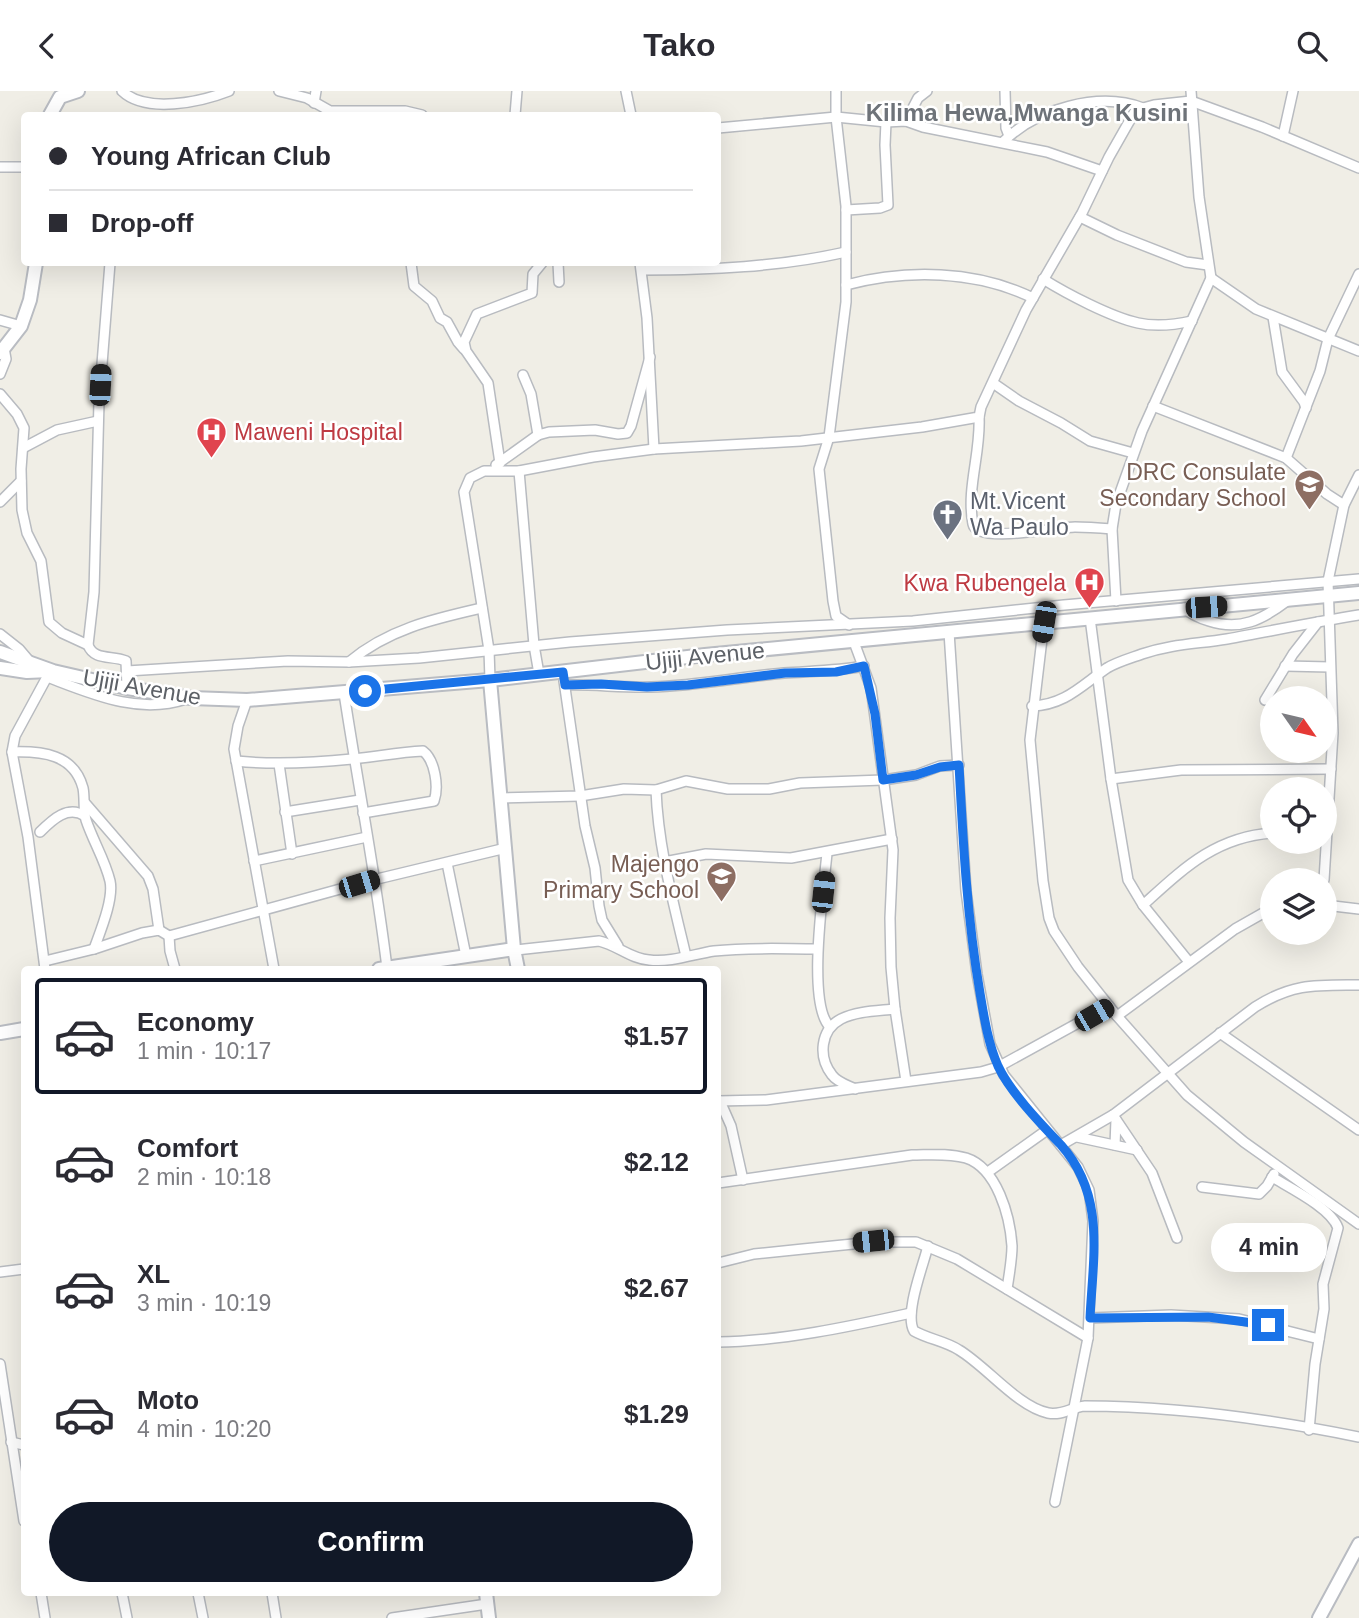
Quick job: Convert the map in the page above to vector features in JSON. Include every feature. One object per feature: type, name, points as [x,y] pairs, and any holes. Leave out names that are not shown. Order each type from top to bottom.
[{"type":"street","points":[[51,112],[62,95],[78,91]]},
{"type":"street","points":[[122,91],[134,100],[176,103],[209,99],[229,91]]},
{"type":"street","points":[[279,91],[307,98],[330,111],[368,112]]},
{"type":"street","points":[[314,103],[316,91]]},
{"type":"street","points":[[515,112],[517,91]]},
{"type":"street","points":[[626,91],[630,112]]},
{"type":"street","points":[[836,91],[836,117],[846,211],[846,302],[829,437],[819,469],[836,615],[849,625]]},
{"type":"street","points":[[906,121],[918,98],[927,91]]},
{"type":"street","points":[[1005,91],[1006,139]]},
{"type":"street","points":[[1191,91],[1199,197],[1212,278],[1237,297],[1273,317],[1359,352]]},
{"type":"street","points":[[1283,136],[1293,91]]},
{"type":"street","points":[[1006,139],[1060,107],[1079,101],[1124,102],[1143,108]]},
{"type":"street","points":[[1112,529],[1074,527],[980,533],[975,530],[972,508],[981,407],[1033,298],[1080,217],[1134,113],[1143,108],[1191,101],[1359,168]]},
{"type":"street","points":[[1124,102],[1129,121]]},
{"type":"street","points":[[721,128],[836,117],[886,122],[906,121],[923,127],[1006,139],[1102,171]]},
{"type":"street","points":[[846,211],[888,205],[886,122]]},
{"type":"street","points":[[0,167],[21,167]]},
{"type":"street","points":[[1080,217],[1117,235],[1186,262],[1208,265]]},
{"type":"street","points":[[654,449],[650,357],[641,266],[736,269],[815,259],[846,252]]},
{"type":"street","points":[[0,374],[6,359],[2,351],[21,326],[30,300],[36,266]]},
{"type":"street","points":[[110,266],[99,421],[94,593],[89,645],[96,655],[124,659],[127,663],[127,688]]},
{"type":"street","points":[[411,266],[414,286],[432,301],[440,318],[447,322],[457,342],[488,383],[500,463]]},
{"type":"street","points":[[466,351],[464,342],[477,314],[532,293],[533,274],[540,266]]},
{"type":"street","points":[[558,266],[559,282]]},
{"type":"street","points":[[1286,458],[1320,371],[1328,339],[1359,274]]},
{"type":"street","points":[[846,285],[890,276],[941,276],[1010,287],[1033,298]]},
{"type":"street","points":[[1116,601],[1112,529],[1116,504],[1133,453],[1212,278]]},
{"type":"street","points":[[1044,279],[1072,295],[1138,323],[1174,325],[1192,321]]},
{"type":"street","points":[[1273,317],[1282,372],[1306,408]]},
{"type":"street","points":[[0,320],[21,326]]},
{"type":"street","points":[[518,966],[500,798],[489,650],[464,492],[470,478],[500,463],[538,435],[573,430],[627,433],[650,357]]},
{"type":"street","points":[[523,375],[531,394],[538,435]]},
{"type":"street","points":[[993,383],[1019,401],[1090,441],[1133,453]]},
{"type":"street","points":[[0,394],[20,418],[24,428],[21,481],[23,519],[41,561],[49,622],[59,631],[89,645]]},
{"type":"street","points":[[1153,406],[1286,458],[1327,495],[1343,505]]},
{"type":"street","points":[[484,471],[519,471],[654,449],[755,445],[922,427],[979,417]]},
{"type":"street","points":[[23,448],[64,427],[99,421]]},
{"type":"street","points":[[519,471],[534,645],[539,674]]},
{"type":"street","points":[[1330,777],[1333,714],[1328,581],[1343,505],[1359,475]]},
{"type":"street","points":[[0,502],[21,481]]},
{"type":"street","points":[[127,671],[286,661],[349,662],[727,630],[913,621],[1359,579]]},
{"type":"street","name":"Ujiji Avenue","points":[[0,668],[191,698],[247,700],[539,674],[564,679],[705,655],[1359,593]]},
{"type":"street","points":[[1184,608],[1192,615],[1205,620],[1240,626],[1265,617],[1288,600]]},
{"type":"street","points":[[349,662],[372,644],[409,626],[482,608]]},
{"type":"street","points":[[1032,706],[1062,701],[1085,687],[1110,666],[1176,644],[1225,639],[1359,615]]},
{"type":"street","points":[[1090,618],[1111,779],[1128,880],[1143,905],[1189,962]]},
{"type":"street","points":[[1044,622],[1030,740],[1049,918],[1069,954],[1117,1016],[1205,1112],[1359,1224]]},
{"type":"street","points":[[1273,686],[1318,622]]},
{"type":"street","points":[[949,632],[966,891],[985,1019],[998,1067],[1078,1167],[1088,1190],[1093,1221],[1088,1338],[1055,1502]]},
{"type":"street","points":[[0,634],[30,662]]},
{"type":"street","points":[[854,642],[864,666],[875,714],[892,839],[894,871],[890,936],[895,1009],[906,1081]]},
{"type":"street","name":"Ujiji Avenue","points":[[0,652],[30,662],[50,674]]},
{"type":"street","points":[[619,947],[602,920],[598,907],[595,868],[580,796],[564,679],[647,687],[688,685],[785,673],[836,672],[864,666]]},
{"type":"street","points":[[1285,666],[1330,667]]},
{"type":"street","points":[[191,698],[150,705],[119,702],[50,674],[15,736],[12,752],[28,837],[45,965],[142,933],[159,930],[169,936],[373,880],[506,848]]},
{"type":"street","points":[[344,693],[359,800],[382,921],[383,966]]},
{"type":"street","points":[[247,700],[235,739],[236,761],[273,966]]},
{"type":"street","points":[[236,761],[279,764],[354,759],[396,752],[423,751],[429,755],[436,784],[436,798],[430,804],[363,813]]},
{"type":"street","points":[[12,752],[45,753],[67,762],[78,776],[85,816],[110,886],[94,949]]},
{"type":"street","points":[[279,764],[292,853]]},
{"type":"street","points":[[500,798],[580,796],[624,789],[656,790],[686,781],[728,789],[769,789],[800,783],[883,780],[959,765]]},
{"type":"street","points":[[1111,779],[1181,770],[1331,769]]},
{"type":"street","points":[[656,790],[664,862],[686,956]]},
{"type":"street","points":[[285,812],[359,800]]},
{"type":"street","points":[[84,801],[148,876],[153,889],[159,930]]},
{"type":"street","points":[[40,832],[54,819],[67,813],[76,811],[85,816]]},
{"type":"street","points":[[1143,905],[1195,861],[1219,845],[1260,835]]},
{"type":"street","points":[[254,861],[367,837]]},
{"type":"street","points":[[664,862],[706,854],[791,858],[892,839]]},
{"type":"street","points":[[827,853],[817,949],[821,1015],[830,1027]]},
{"type":"street","points":[[447,863],[466,956]]},
{"type":"street","points":[[1337,906],[1359,909]]},
{"type":"street","points":[[1117,1016],[1235,929],[1260,915]]},
{"type":"street","points":[[169,936],[174,966]]},
{"type":"street","points":[[402,966],[515,949],[599,941],[619,947],[641,959],[653,961],[764,948],[817,949]]},
{"type":"street","points":[[1061,1145],[1115,1118],[1167,1073],[1264,1001],[1293,988],[1359,985]]},
{"type":"street","points":[[721,1101],[766,1100],[906,1081],[966,1076],[998,1067],[1109,1006]]},
{"type":"street","points":[[855,1089],[833,1078],[823,1055],[825,1033],[845,1017],[895,1009]]},
{"type":"street","points":[[0,1033],[21,1029]]},
{"type":"street","points":[[1220,1033],[1359,1130]]},
{"type":"street","points":[[721,1106],[733,1133],[743,1180]]},
{"type":"street","points":[[1115,1118],[1115,1145]]},
{"type":"street","points":[[1115,1118],[1152,1174],[1177,1238]]},
{"type":"street","points":[[988,1172],[1047,1131]]},
{"type":"street","points":[[1077,1137],[1137,1150]]},
{"type":"street","points":[[721,1183],[912,1155],[940,1154],[966,1159],[988,1172],[1001,1202],[1012,1248],[1007,1289]]},
{"type":"street","points":[[1202,1187],[1259,1194],[1277,1166]]},
{"type":"street","points":[[1272,1177],[1316,1205],[1338,1224],[1323,1284],[1324,1309],[1312,1385],[1309,1430]]},
{"type":"street","points":[[721,1262],[754,1254],[873,1241],[897,1241],[928,1246],[957,1259],[1088,1338]]},
{"type":"street","points":[[928,1246],[911,1313],[914,1331],[957,1348],[1035,1408],[1053,1414],[1060,1414],[1074,1407],[1102,1406],[1221,1415],[1359,1437]]},
{"type":"street","points":[[2,1274],[21,1270]]},
{"type":"street","points":[[721,1342],[755,1340],[911,1313]]},
{"type":"street","points":[[1090,1318],[1171,1315],[1239,1319],[1319,1339]]},
{"type":"street","points":[[0,1364],[21,1503]]},
{"type":"street","points":[[11,1442],[21,1444]]},
{"type":"street","points":[[1319,1618],[1359,1544]]},
{"type":"street","points":[[41,1596],[45,1618]]},
{"type":"street","points":[[123,1596],[127,1618]]},
{"type":"street","points":[[199,1596],[203,1618]]},
{"type":"street","points":[[272,1596],[276,1618]]},
{"type":"street","points":[[392,1618],[487,1598],[489,1618]]},
{"type":"place","name":"Maweni Hospital","points":[[211,459]]},
{"type":"place","name":"DRC Consulate Secondary School","points":[[1309,512]]},
{"type":"place","name":"Mt.Vicent Wa Paulo","points":[[947,541]]},
{"type":"place","name":"Kwa Rubengela","points":[[1089,610]]},
{"type":"place","name":"Majengo Primary School","points":[[722,904]]},
{"type":"district","name":"Kilima Hewa,Mwanga Kusini","points":[[1027,112]]},
{"type":"route","points":[[365,691],[563,672],[565,685],[667,687],[785,673],[836,672],[864,666],[871,688],[883,780],[959,765],[968,911],[990,1044],[998,1067],[1078,1167],[1088,1190],[1093,1221],[1090,1318],[1171,1315],[1239,1319],[1268,1325]]}]
